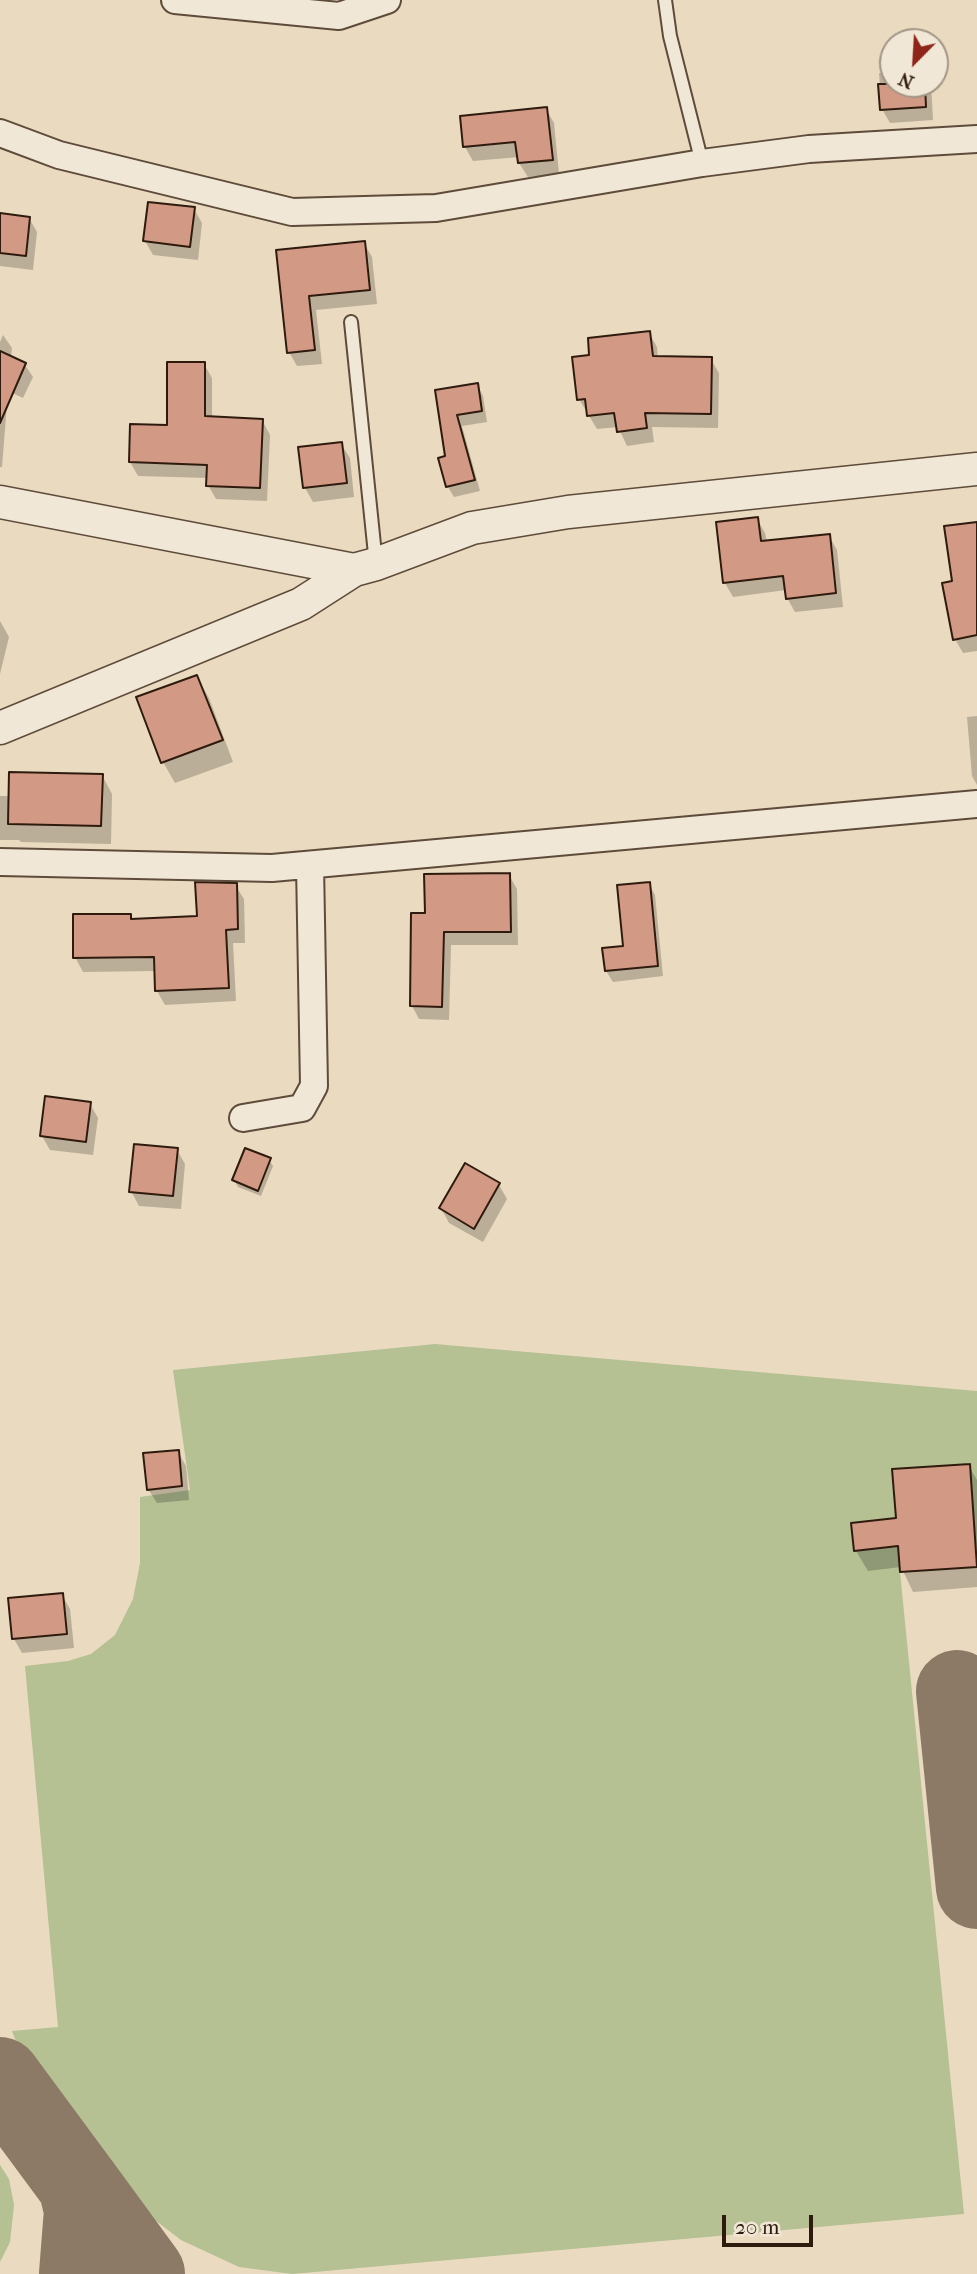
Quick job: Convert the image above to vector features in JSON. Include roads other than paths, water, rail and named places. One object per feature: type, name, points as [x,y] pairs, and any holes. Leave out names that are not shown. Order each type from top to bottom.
[{"type":"street","points":[[175,0],[340,16],[387,0]]},
{"type":"street","points":[[0,134],[59,155],[292,212],[436,208],[702,163],[809,149],[977,139]]},
{"type":"street","points":[[0,728],[301,604],[365,567],[472,528],[568,512],[977,469]]},
{"type":"street","points":[[0,502],[365,567]]},
{"type":"street","points":[[0,862],[272,868],[977,804]]},
{"type":"street","points":[[243,1118],[302,1108],[314,1086],[310,865]]},
{"type":"lane","points":[[665,0],[670,36],[702,163]]},
{"type":"lane","points":[[351,322],[365,567]]}]
